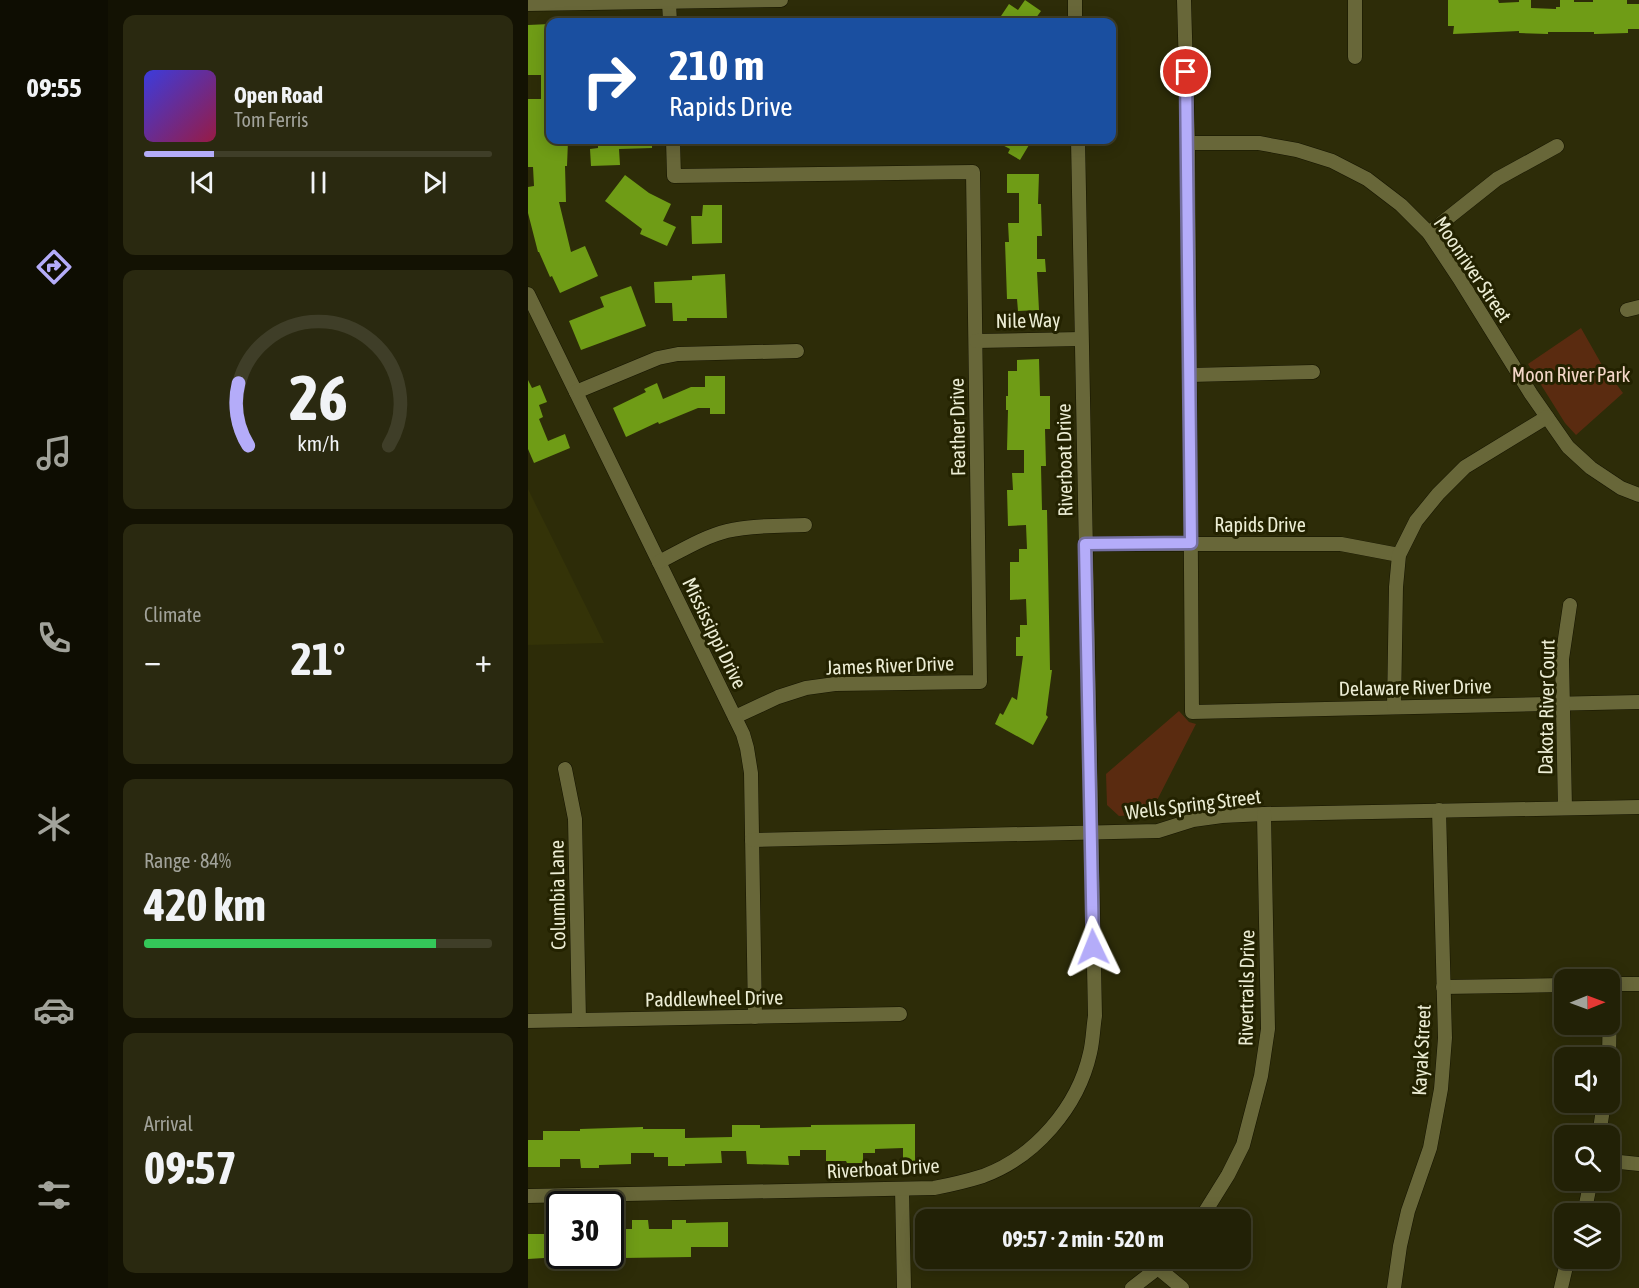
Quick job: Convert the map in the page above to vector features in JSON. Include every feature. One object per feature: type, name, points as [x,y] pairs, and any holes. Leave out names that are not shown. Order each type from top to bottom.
[{"type":"street","points":[[528,4],[780,0]]},
{"type":"street","points":[[1075,0],[1076,18]]},
{"type":"street","points":[[1184,0],[1188,143],[1191,543]]},
{"type":"street","points":[[1355,0],[1355,57]]},
{"type":"street","points":[[669,2],[670,18]]},
{"type":"street","name":"Moonriver Street","points":[[1188,143],[1259,143],[1297,150],[1332,161],[1367,179],[1401,205],[1429,233],[1568,447],[1591,468],[1621,488],[1639,495]]},
{"type":"street","name":"Feather Drive","points":[[673,144],[674,176],[973,172],[981,682]]},
{"type":"street","name":"Riverboat Drive","points":[[528,1196],[934,1188],[983,1176],[1009,1163],[1038,1142],[1061,1115],[1079,1085],[1090,1053],[1095,1016],[1078,144]]},
{"type":"street","points":[[1429,233],[1497,178],[1557,146]]},
{"type":"street","name":"Mississippi Drive","points":[[528,294],[743,734],[751,773],[754,1017]]},
{"type":"street","name":"Nile Way","points":[[976,341],[1081,339]]},
{"type":"street","points":[[576,392],[640,364],[678,354],[797,351]]},
{"type":"street","points":[[1190,375],[1313,372]]},
{"type":"street","points":[[1394,707],[1395,587],[1399,555],[1416,521],[1438,494],[1466,467],[1547,417]]},
{"type":"street","points":[[659,562],[710,537],[728,531],[756,527],[805,525]]},
{"type":"street","name":"Delaware River Drive","points":[[1191,543],[1192,712],[1639,702]]},
{"type":"street","name":"Rapids Drive","points":[[1085,544],[1341,543],[1399,555]]},
{"type":"street","name":"Dakota River Court","points":[[1565,808],[1562,659],[1570,605]]},
{"type":"street","name":"James River Drive","points":[[735,717],[778,697],[806,688],[835,684],[981,682]]},
{"type":"street","name":"Columbia Lane","points":[[565,769],[575,819],[579,1020]]},
{"type":"street","name":"Wells Spring Street","points":[[752,840],[1158,831],[1193,820],[1264,814],[1639,807]]},
{"type":"street","name":"Kayak Street","points":[[1394,1288],[1408,1211],[1430,1148],[1441,1089],[1445,1038],[1439,810]]},
{"type":"street","name":"Rivertrails Drive","points":[[1207,1209],[1243,1145],[1261,1076],[1268,1029],[1264,814]]},
{"type":"street","points":[[1620,984],[1639,984]]},
{"type":"street","points":[[1443,987],[1554,985]]},
{"type":"street","name":"Paddlewheel Drive","points":[[528,1021],[900,1014]]},
{"type":"street","points":[[1620,1162],[1639,1164]]},
{"type":"street","points":[[902,1189],[904,1288]]},
{"type":"street","points":[[1132,1288],[1155,1269]]},
{"type":"street","points":[[1167,1269],[1182,1288]]},
{"type":"street","points":[[1562,1288],[1566,1269]]},
{"type":"path","points":[[1142,804],[1143,810]]},
{"type":"shaded area","points":[[528,489],[604,643],[528,645]]},
{"type":"green space","name":"Moon River Park","points":[[1581,328],[1602,365],[1623,393],[1576,435],[1565,423],[1528,364]]},
{"type":"green space","points":[[1179,711],[1189,722],[1196,724],[1150,814],[1119,816],[1107,805],[1106,774]]},
{"type":"building","points":[[1025,0],[1041,11],[1036,18],[1000,18],[1009,4],[1018,10]]},
{"type":"building","points":[[1448,0],[1498,0],[1499,3],[1531,0],[1531,8],[1556,9],[1560,7],[1560,0],[1593,2],[1593,0],[1627,0],[1627,4],[1639,4],[1639,29],[1628,29],[1628,33],[1594,34],[1594,32],[1519,33],[1519,31],[1453,34],[1454,26],[1448,26]]},
{"type":"building","points":[[546,24],[546,144],[568,144],[567,166],[565,166],[566,202],[559,202],[571,252],[585,246],[598,276],[560,293],[538,252],[528,213],[528,187],[534,186],[533,167],[528,167],[528,99],[541,99],[541,75],[528,75],[528,25]]},
{"type":"building","points":[[598,144],[652,144],[652,148],[619,149],[620,165],[591,166],[590,149],[598,148]]},
{"type":"building","points":[[1001,144],[1030,144],[1020,160],[1008,153],[1010,149]]},
{"type":"building","points":[[1007,174],[1039,174],[1038,204],[1041,204],[1042,236],[1037,236],[1037,259],[1045,259],[1046,272],[1037,272],[1039,310],[1018,311],[1017,299],[1007,299],[1005,242],[1009,242],[1008,223],[1019,223],[1019,193],[1007,193]]},
{"type":"building","points":[[625,175],[649,193],[671,204],[663,221],[676,227],[667,246],[640,234],[642,229],[605,201]]},
{"type":"building","points":[[703,205],[722,205],[722,243],[692,244],[691,216],[702,216]]},
{"type":"building","points":[[725,274],[727,318],[687,318],[687,321],[673,321],[672,303],[655,303],[654,282],[692,280],[692,276]]},
{"type":"building","points":[[631,286],[646,326],[581,350],[569,321],[604,307],[600,297]]},
{"type":"building","points":[[1039,359],[1040,396],[1050,396],[1050,429],[1045,429],[1046,466],[1041,466],[1042,510],[1047,510],[1050,670],[1052,670],[1046,715],[1048,717],[1033,745],[995,724],[1000,713],[1003,715],[1012,697],[1017,700],[1023,656],[1016,656],[1016,637],[1020,637],[1020,625],[1027,625],[1026,599],[1010,600],[1010,562],[1019,562],[1019,549],[1027,549],[1026,525],[1008,526],[1007,490],[1013,490],[1012,473],[1024,473],[1024,450],[1007,450],[1008,371],[1017,371],[1017,360]]},
{"type":"building","points":[[705,376],[725,376],[725,414],[710,414],[710,408],[698,408],[659,424],[658,422],[626,437],[613,408],[646,392],[644,389],[657,383],[663,399],[691,387],[705,387]]},
{"type":"building","points":[[528,380],[532,388],[540,385],[547,402],[539,405],[543,417],[539,419],[548,441],[565,434],[570,448],[534,463],[528,449]]},
{"type":"building","points":[[915,1124],[915,1161],[903,1161],[903,1148],[875,1149],[875,1153],[863,1153],[863,1163],[826,1161],[826,1150],[800,1150],[800,1156],[788,1156],[789,1165],[747,1164],[746,1151],[721,1151],[722,1163],[668,1166],[668,1157],[654,1157],[654,1153],[631,1153],[631,1164],[581,1168],[580,1159],[560,1159],[560,1167],[528,1167],[528,1140],[543,1140],[543,1131],[643,1127],[643,1129],[685,1129],[685,1138],[732,1137],[732,1125],[760,1125],[760,1128]]},
{"type":"building","points":[[632,1220],[648,1220],[649,1229],[672,1229],[672,1220],[686,1220],[686,1223],[728,1222],[728,1247],[691,1247],[691,1257],[624,1258],[624,1229],[632,1229]]},
{"type":"building","points":[[544,1229],[546,1229],[546,1260],[544,1258],[528,1259],[528,1234],[544,1234]]},
{"type":"route","points":[[1093,947],[1085,544],[1191,543],[1186,72]]}]
